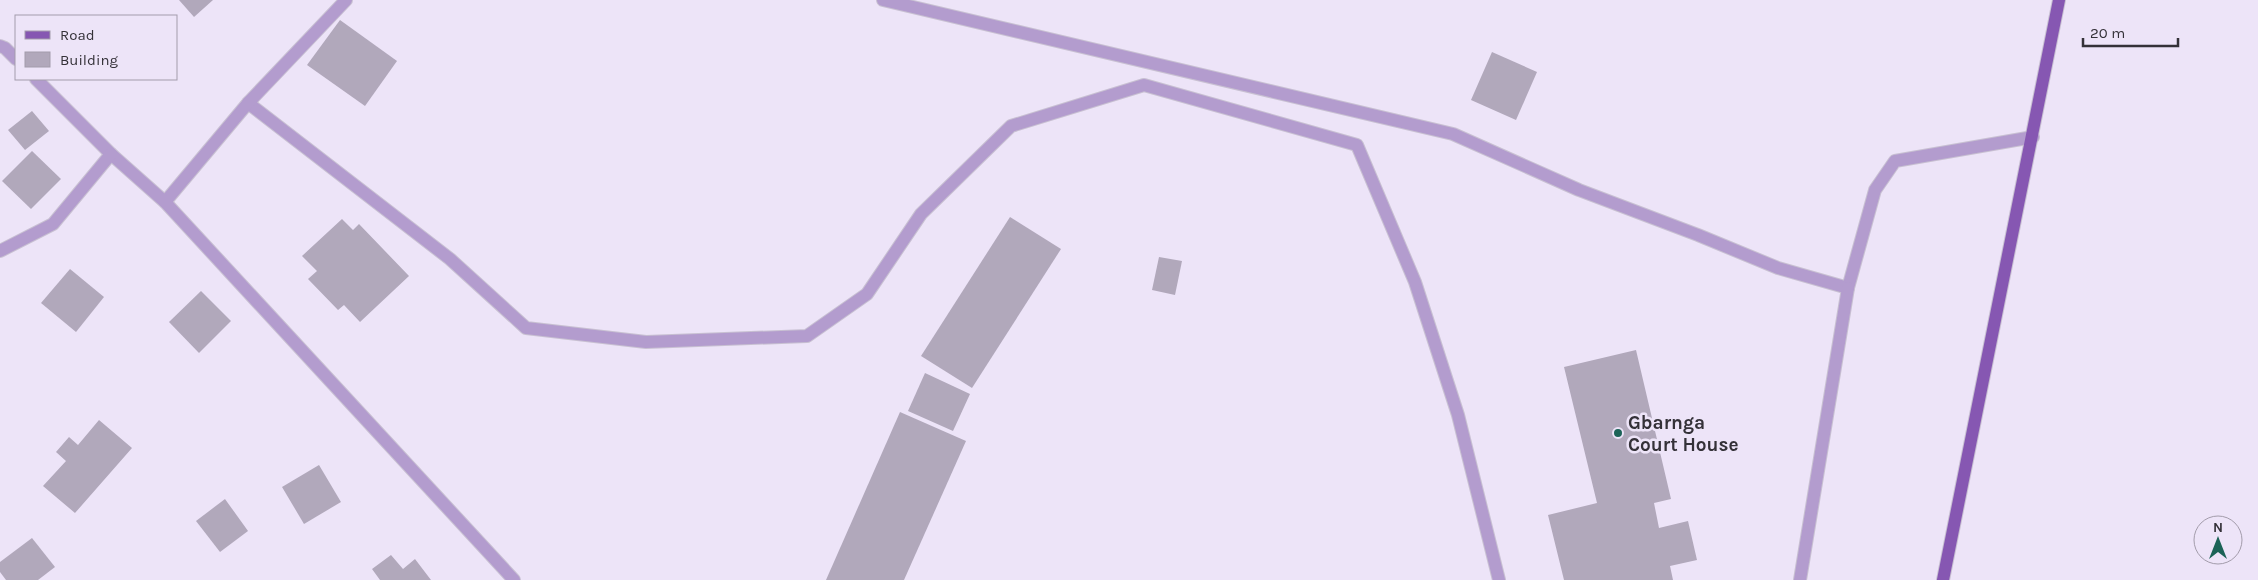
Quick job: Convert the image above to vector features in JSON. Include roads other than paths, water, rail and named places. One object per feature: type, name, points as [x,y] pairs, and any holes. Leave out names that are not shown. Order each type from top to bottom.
[{"type":"main road","points":[[1943,580],[2059,0]]},
{"type":"street","points":[[165,202],[248,103],[346,0]]},
{"type":"street","points":[[883,0],[1453,134],[1579,190],[1698,235],[1778,268],[1848,288]]},
{"type":"street","points":[[0,46],[5,48],[15,58]]},
{"type":"street","points":[[37,80],[111,154],[165,202],[514,580]]},
{"type":"street","points":[[248,103],[450,259],[526,328],[646,342],[807,336],[867,294],[921,214],[1011,126],[1144,85],[1357,145],[1416,282],[1458,414],[1499,580]]},
{"type":"street","points":[[1800,580],[1848,288],[1876,190],[1895,162],[2033,137]]},
{"type":"street","points":[[0,251],[53,224],[111,154]]},
{"type":"place","name":"Gbarnga Court House","points":[[1618,433]]}]
